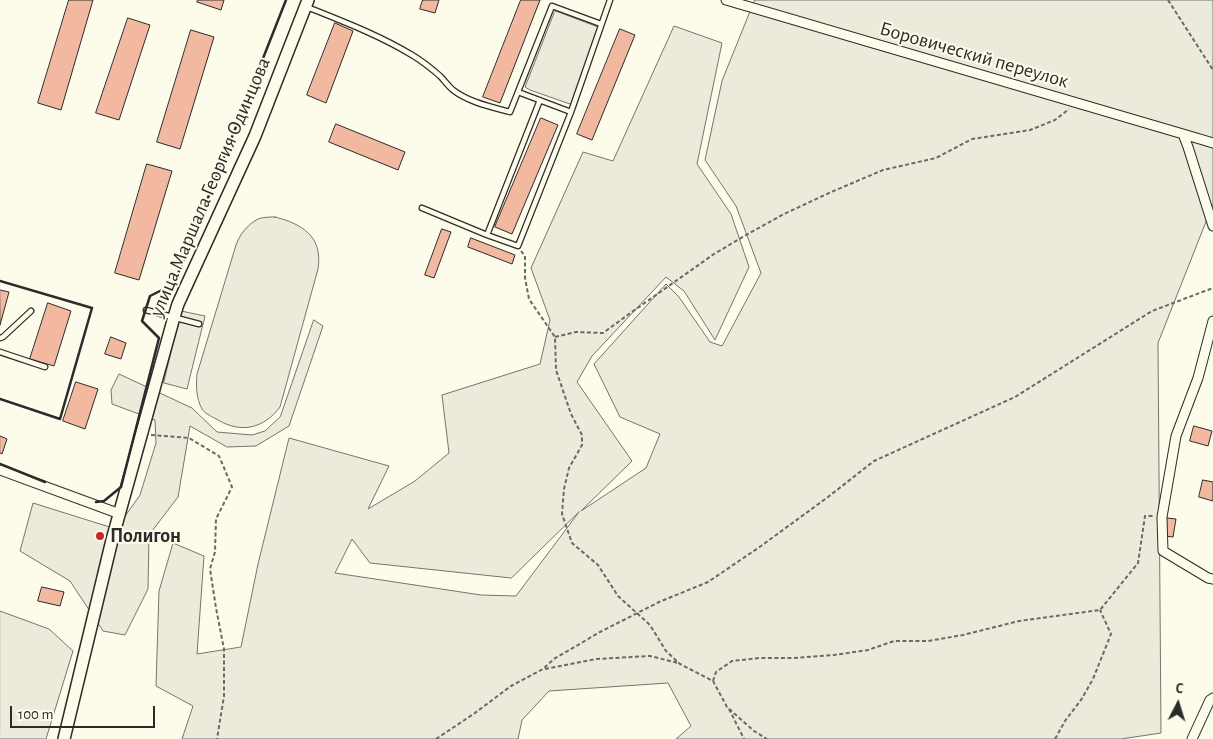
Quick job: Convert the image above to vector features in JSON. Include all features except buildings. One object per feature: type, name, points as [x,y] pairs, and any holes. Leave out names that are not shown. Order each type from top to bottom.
[{"type":"street","name":"Боровический переулок","points":[[726,0],[1213,144]]},
{"type":"street","name":"улица Маршала Георгия Одинцова","points":[[64,739],[120,514],[178,304],[255,136],[307,3]]},
{"type":"street","points":[[1183,134],[1213,226]]},
{"type":"street","points":[[1213,321],[1198,378],[1176,436],[1162,517],[1163,551],[1208,578],[1213,579]]},
{"type":"street","points":[[0,470],[120,514]]},
{"type":"street","points":[[1192,739],[1210,700],[1213,698]]},
{"type":"lane","points":[[422,208],[486,235],[518,246],[571,112],[610,0]]},
{"type":"lane","points":[[307,3],[411,54],[441,77],[452,90],[478,102],[510,112],[552,6],[601,24]]},
{"type":"lane","points":[[518,92],[571,112]]},
{"type":"lane","points":[[486,235],[540,100]]},
{"type":"lane","points":[[146,310],[199,324]]},
{"type":"lane","points":[[0,338],[31,311]]},
{"type":"lane","points":[[0,352],[45,367]]},
{"type":"path","points":[[1168,0],[1213,70]]},
{"type":"path","points":[[555,337],[576,332],[603,333],[714,254],[776,218],[830,193],[884,170],[936,158],[972,139],[1030,130],[1056,120],[1076,103]]},
{"type":"path","points":[[518,246],[525,256],[525,278],[529,299],[555,337],[556,370],[571,414],[582,436],[582,445],[569,468],[564,489],[562,514],[572,543],[598,565],[618,596],[650,625],[666,651],[680,664]]},
{"type":"path","points":[[436,739],[511,686],[543,669],[554,660],[600,632],[659,602],[708,582],[813,508],[874,460],[1015,397],[1152,311],[1213,288]]},
{"type":"path","points":[[142,434],[189,438],[219,456],[232,486],[216,519],[214,552],[210,569],[224,649],[224,696],[217,739]]},
{"type":"path","points":[[713,681],[716,672],[732,661],[759,658],[834,656],[868,650],[894,641],[928,641],[963,635],[1018,621],[1100,610],[1138,563],[1145,516],[1162,517]]},
{"type":"path","points":[[1055,739],[1093,679],[1111,634],[1100,610]]},
{"type":"path","points":[[543,669],[596,659],[650,656],[680,664],[713,681],[744,739]]},
{"type":"path","points":[[728,707],[754,731],[767,739]]},
{"type":"shaded area","points":[[755,0],[1213,0],[1213,204],[1158,343],[1161,733],[1121,739],[676,739],[691,726],[668,683],[549,691],[522,720],[518,739],[182,739],[193,706],[156,686],[159,591],[173,543],[204,556],[197,654],[241,647],[258,564],[289,438],[389,466],[368,509],[415,481],[449,453],[442,395],[540,364],[550,320],[531,268],[583,152],[613,161],[674,26],[722,43],[697,164],[731,214],[749,267],[715,340],[684,291],[666,277],[592,356],[577,382],[632,461],[581,511],[646,468],[660,434],[620,417],[594,364],[666,284],[679,297],[710,342],[722,346],[761,273],[736,206],[705,160],[722,81]],"holes":[[[579,512],[516,596],[481,595],[335,573],[352,539],[370,563],[511,578]]]},
{"type":"shaded area","points":[[556,11],[598,27],[572,103],[570,104],[525,87]]},
{"type":"shaded area","points":[[275,217],[302,228],[314,240],[319,258],[318,269],[280,407],[260,424],[244,428],[236,427],[218,420],[202,409],[197,392],[197,374],[236,245],[244,230],[254,221]]},
{"type":"shaded area","points":[[181,311],[205,316],[187,389],[164,383]]},
{"type":"shaded area","points":[[314,320],[323,326],[289,426],[256,446],[227,447],[190,426],[178,497],[149,535],[148,589],[125,635],[103,631],[70,581],[20,551],[33,503],[116,529],[140,495],[156,443],[155,420],[112,404],[111,390],[119,374],[192,408],[217,432],[252,435],[265,431],[280,417]]},
{"type":"shaded area","points":[[0,611],[49,629],[73,651],[46,739],[0,739]]},
{"type":"wall","points":[[96,502],[104,501],[121,487],[159,338],[142,321],[150,296],[174,284],[286,0]]},
{"type":"wall","points":[[0,281],[92,308],[60,419],[0,399]]},
{"type":"wall","points":[[0,464],[45,482]]},
{"type":"place","name":"Полигон","points":[[100,536]]}]
